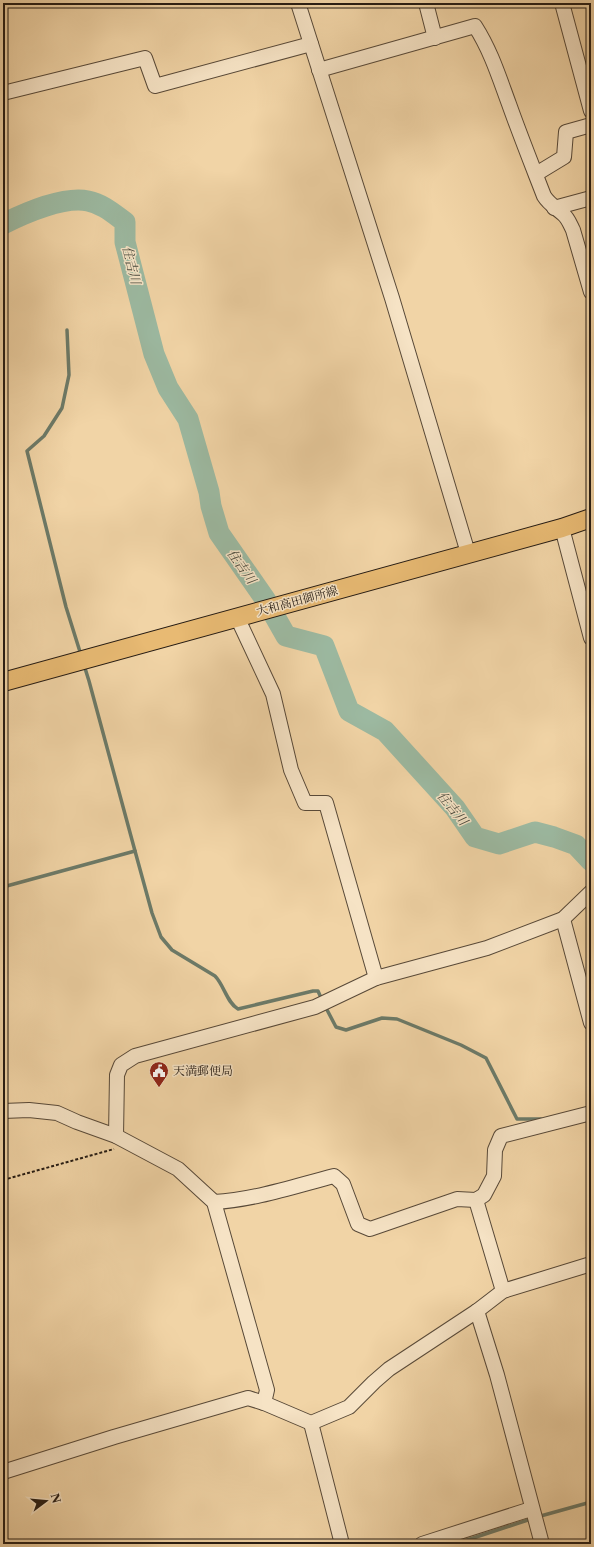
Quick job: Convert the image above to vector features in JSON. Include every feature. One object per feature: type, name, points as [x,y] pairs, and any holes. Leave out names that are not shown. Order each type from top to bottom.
[{"type":"main road","name":"大和高田御所線","points":[[3,682],[562,528],[591,518]]},
{"type":"street","points":[[298,3],[392,298],[468,553]]},
{"type":"street","points":[[426,3],[435,38]]},
{"type":"street","points":[[562,3],[591,111]]},
{"type":"street","points":[[319,70],[475,26],[491,55],[544,196],[549,203],[569,221],[573,230],[591,292]]},
{"type":"street","points":[[3,93],[145,58],[155,86],[311,44]]},
{"type":"street","points":[[536,174],[564,157],[566,132],[591,125]]},
{"type":"street","points":[[554,208],[591,198]]},
{"type":"street","points":[[562,528],[591,638]]},
{"type":"street","points":[[237,617],[273,694],[291,770],[305,803],[326,803],[376,978]]},
{"type":"street","points":[[116,1136],[117,1075],[121,1065],[135,1056],[315,1007],[376,978],[487,948],[563,919],[591,892]]},
{"type":"street","points":[[563,919],[591,1024]]},
{"type":"street","points":[[3,1111],[29,1110],[57,1113],[116,1136],[178,1170],[214,1202],[267,1390],[264,1403]]},
{"type":"street","points":[[214,1202],[224,1202],[268,1193],[334,1176],[343,1184],[358,1224],[370,1229],[456,1199],[476,1200],[484,1195],[494,1176],[495,1150],[501,1136],[591,1113]]},
{"type":"street","points":[[476,1200],[503,1291]]},
{"type":"street","points":[[3,1472],[114,1436],[248,1398],[264,1403],[311,1423],[349,1407],[389,1369],[477,1311],[503,1291],[591,1264]]},
{"type":"street","points":[[477,1311],[497,1375],[533,1515],[542,1544]]},
{"type":"street","points":[[311,1423],[342,1544]]},
{"type":"street","points":[[422,1544],[533,1515]]},
{"type":"path","points":[[3,1180],[104,1151],[133,1145]]},
{"type":"waterway","name":"住吉川","points":[[3,224],[45,206],[78,200],[99,204],[125,222],[125,242],[154,354],[168,388],[188,419],[219,533],[265,599],[286,636],[324,646],[349,711],[385,731],[455,808],[475,837],[499,844],[535,832],[576,845],[591,861]]},
{"type":"waterway","points":[[67,330],[69,375],[62,408],[44,436],[27,451],[66,607],[81,655]]},
{"type":"waterway","points":[[84,665],[152,913],[161,937],[172,950],[215,976],[231,1003],[238,1009],[313,991],[318,991],[322,1000]]},
{"type":"waterway","points":[[3,887],[135,851]]},
{"type":"waterway","points":[[325,1006],[336,1027],[346,1030],[382,1018],[397,1019],[461,1045],[486,1058],[517,1119],[541,1119]]},
{"type":"waterway","points":[[537,1517],[591,1502]]},
{"type":"waterway","points":[[455,1544],[531,1519]]},
{"type":"place","name":"天満郵便局","points":[[159,1088]]}]
